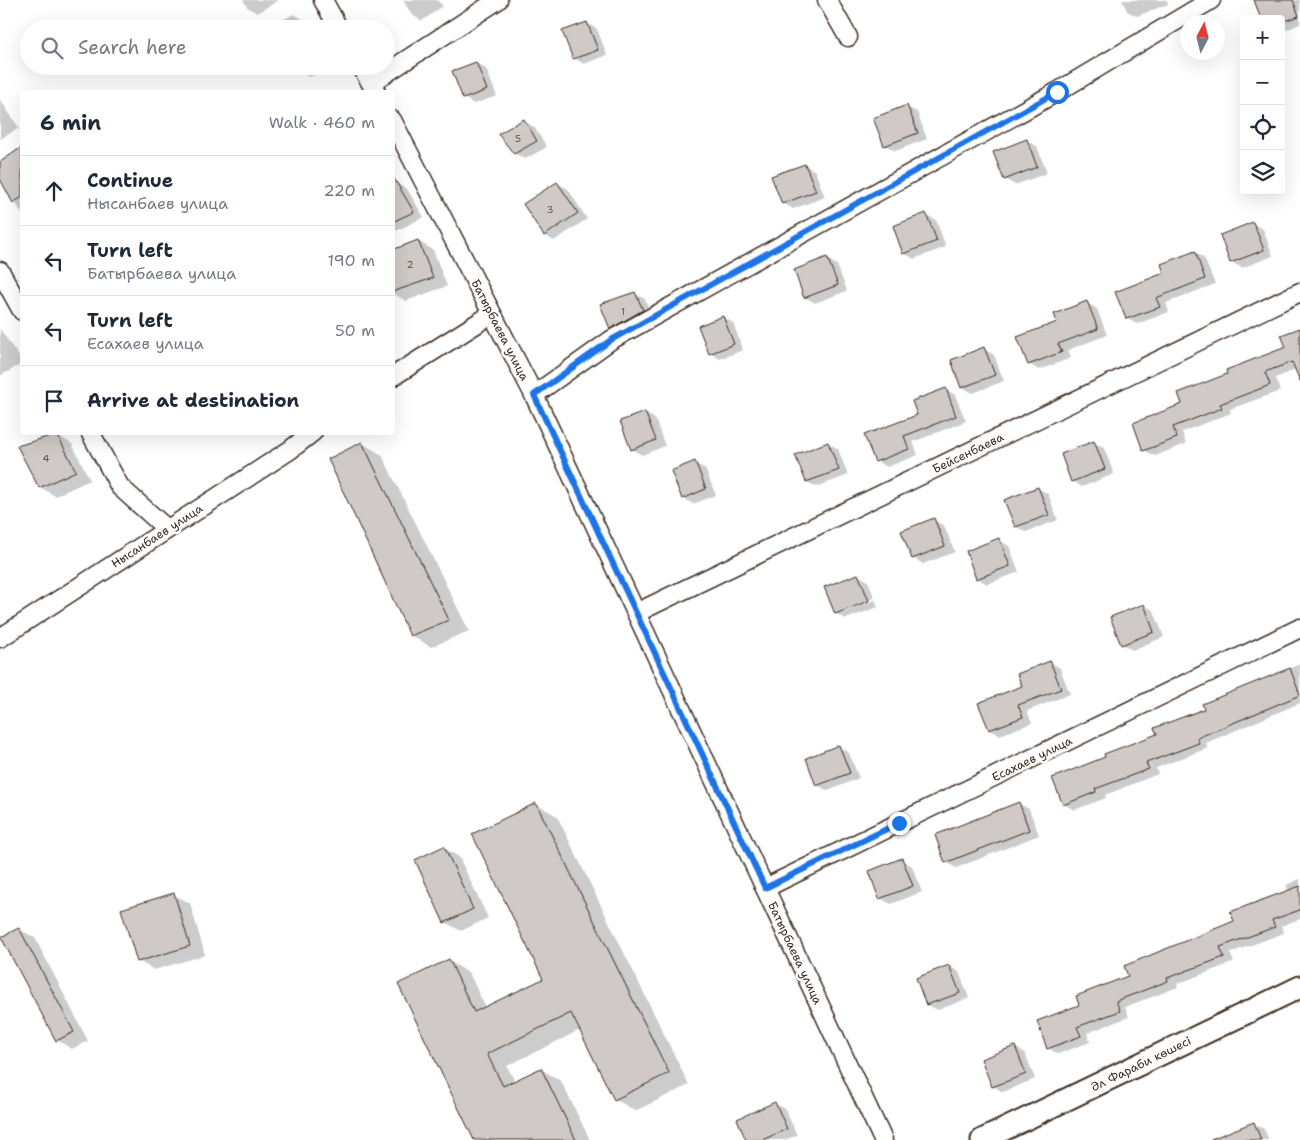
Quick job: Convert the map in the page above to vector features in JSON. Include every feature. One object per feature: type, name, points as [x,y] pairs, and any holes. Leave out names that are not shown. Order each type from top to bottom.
[{"type":"street","points":[[323,0],[335,20]]},
{"type":"street","points":[[395,73],[498,0]]},
{"type":"street","points":[[827,0],[848,37]]},
{"type":"street","points":[[534,395],[611,340],[1057,92],[1211,0]]},
{"type":"street","points":[[366,75],[374,88],[392,75]]},
{"type":"street","name":"Батырбаева улица","points":[[395,126],[534,395],[883,1140]]},
{"type":"street","points":[[0,271],[20,307]]},
{"type":"street","name":"Бейсенбаева","points":[[636,613],[1300,292]]},
{"type":"street","points":[[395,375],[492,314]]},
{"type":"street","points":[[92,435],[120,486],[166,529]]},
{"type":"street","name":"Нысанбаев улица","points":[[0,638],[290,450],[309,435]]},
{"type":"street","name":"Есахаев улица","points":[[765,888],[1300,628]]},
{"type":"street","name":"Әл Фараби көшесі","points":[[982,1140],[1300,988]]},
{"type":"building","points":[[1254,0],[1293,0],[1299,16],[1285,21],[1285,15],[1260,15]]},
{"type":"building","points":[[587,22],[598,50],[573,59],[562,31]]},
{"type":"building","points":[[476,62],[487,90],[463,99],[452,71]]},
{"type":"building","points":[[907,105],[918,133],[884,146],[873,118]]},
{"type":"building","points":[[524,119],[537,141],[514,154],[498,134]]},
{"type":"building","points":[[1027,139],[1037,167],[1004,180],[993,152]]},
{"type":"building","points":[[20,148],[20,198],[13,203],[0,179],[0,162]]},
{"type":"building","points":[[805,164],[816,191],[782,204],[771,176]]},
{"type":"building","points":[[395,180],[414,212],[395,221]]},
{"type":"building","points":[[557,182],[578,213],[544,236],[523,204]]},
{"type":"building","points":[[926,213],[937,241],[903,254],[893,226]]},
{"type":"building","points":[[1253,222],[1264,250],[1230,263],[1220,235]]},
{"type":"building","points":[[418,240],[433,278],[395,291],[395,249]]},
{"type":"building","points":[[1195,251],[1205,279],[1156,298],[1160,307],[1126,319],[1115,292],[1164,273],[1161,264]]},
{"type":"building","points":[[827,257],[838,285],[804,298],[794,270]]},
{"type":"building","points":[[635,292],[643,310],[610,329],[600,304]]},
{"type":"building","points":[[1087,301],[1098,329],[1058,344],[1062,352],[1028,365],[1017,337],[1057,322],[1054,314]]},
{"type":"building","points":[[723,316],[734,344],[709,354],[698,326]]},
{"type":"building","points":[[1300,328],[1300,381],[1292,362],[1265,372],[1270,385],[1220,404],[1222,408],[1173,427],[1177,438],[1143,451],[1133,423],[1182,404],[1178,393],[1227,374],[1226,370],[1286,347],[1281,335]]},
{"type":"building","points":[[984,347],[995,375],[961,388],[951,360]]},
{"type":"building","points":[[946,388],[956,416],[904,436],[909,449],[875,462],[864,435],[917,415],[912,401]]},
{"type":"building","points":[[645,412],[656,440],[631,450],[620,421]]},
{"type":"building","points":[[58,435],[76,471],[39,488],[17,446]]},
{"type":"building","points":[[1094,441],[1105,469],[1071,482],[1061,454]]},
{"type":"building","points":[[362,442],[449,620],[410,636],[328,459]]},
{"type":"building","points":[[828,442],[839,470],[806,482],[795,455]]},
{"type":"building","points":[[695,461],[706,489],[682,499],[671,471]]},
{"type":"building","points":[[1038,487],[1049,515],[1015,527],[1004,500]]},
{"type":"building","points":[[934,518],[945,546],[912,559],[901,531]]},
{"type":"building","points":[[999,538],[1010,566],[976,579],[966,551]]},
{"type":"building","points":[[858,574],[869,601],[835,614],[824,587]]},
{"type":"building","points":[[1144,604],[1154,632],[1121,645],[1110,617]]},
{"type":"building","points":[[1050,661],[1061,689],[1018,705],[1023,717],[989,730],[978,703],[1022,686],[1017,674]]},
{"type":"building","points":[[1290,668],[1300,695],[1197,738],[1199,743],[1146,763],[1149,769],[1095,789],[1096,792],[1063,805],[1052,778],[1105,757],[1104,754],[1157,734],[1154,728],[1204,709],[1202,704]]},
{"type":"building","points":[[839,745],[850,773],[816,786],[806,758]]},
{"type":"building","points":[[1019,802],[1029,830],[945,863],[935,835]]},
{"type":"building","points":[[536,803],[669,1073],[614,1100],[571,1013],[487,1054],[503,1086],[541,1068],[576,1140],[474,1140],[398,984],[449,959],[474,1012],[543,979],[472,834]]},
{"type":"building","points":[[444,846],[473,909],[444,923],[415,860]]},
{"type":"building","points":[[902,858],[913,886],[879,899],[869,871]]},
{"type":"building","points":[[1300,886],[1300,910],[1272,920],[1275,927],[1220,947],[1224,957],[1167,978],[1168,981],[1116,1001],[1120,1011],[1077,1027],[1081,1036],[1047,1049],[1037,1021],[1079,1005],[1076,996],[1128,976],[1124,966],[1234,921],[1230,912]]},
{"type":"building","points":[[174,893],[190,946],[137,962],[121,909]]},
{"type":"building","points":[[19,928],[74,1032],[56,1041],[1,937]]},
{"type":"building","points":[[949,965],[960,993],[926,1005],[916,978]]},
{"type":"building","points":[[1015,1046],[1026,1074],[992,1087],[981,1059]]},
{"type":"building","points":[[775,1102],[787,1129],[762,1140],[746,1140],[737,1119]]},
{"type":"building","points":[[1254,1122],[1261,1140],[1211,1139]]},
{"type":"route","points":[[899,823],[765,888],[534,395],[611,340],[1057,92]]}]
